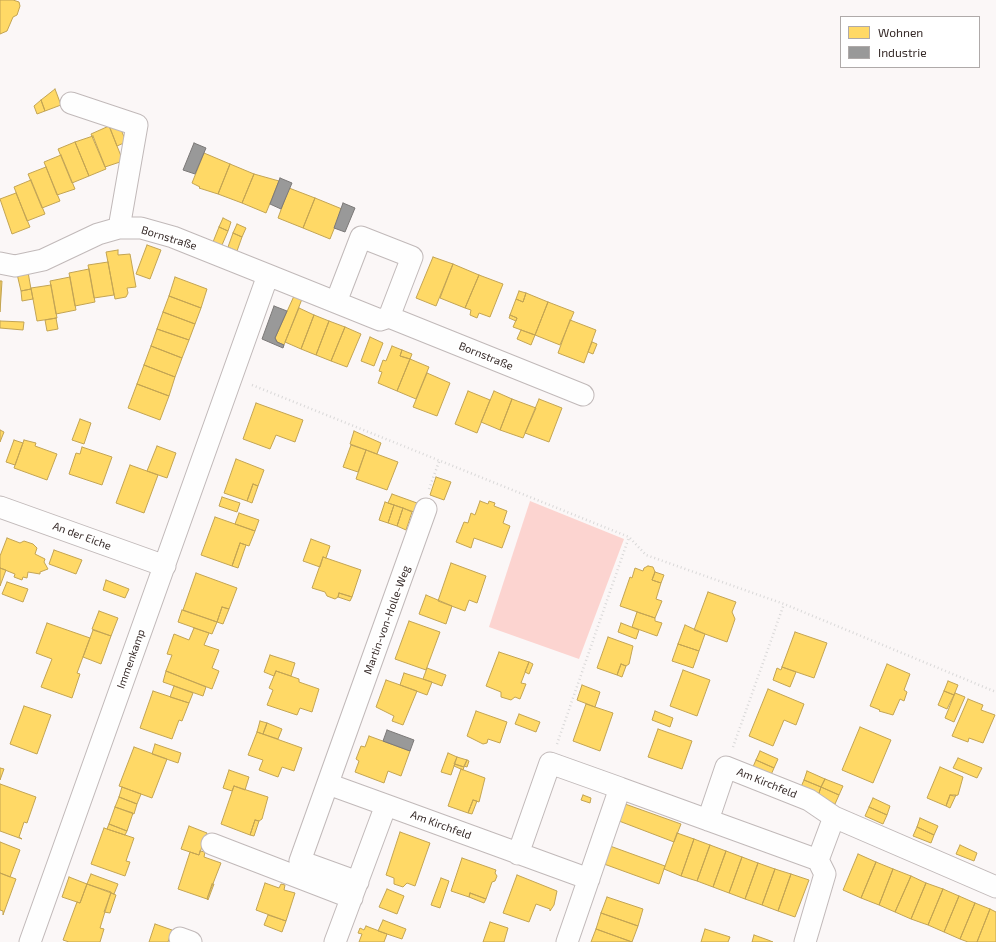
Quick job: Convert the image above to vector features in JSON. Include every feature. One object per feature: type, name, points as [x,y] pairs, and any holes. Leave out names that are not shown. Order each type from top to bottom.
[{"type":"street","points":[[71,103],[137,125],[119,228]]},
{"type":"street","name":"Bornstraße","points":[[0,263],[15,266],[43,260],[98,234],[119,228],[141,228],[173,237],[380,320],[389,317],[583,395]]},
{"type":"street","points":[[336,302],[361,237],[412,257],[389,317]]},
{"type":"street","points":[[233,377],[268,275]]},
{"type":"street","name":"Immenkamp","points":[[30,942],[233,377]]},
{"type":"street","name":"An der Eiche","points":[[0,507],[165,566]]},
{"type":"street","name":"Martin-von-Holle-Weg","points":[[355,890],[300,861],[426,509]]},
{"type":"street","points":[[518,854],[550,763],[818,860],[825,874],[805,942]]},
{"type":"street","name":"Am Kirchfeld","points":[[708,820],[726,767],[810,800],[834,818],[996,886]]},
{"type":"street","points":[[328,784],[386,805],[335,942]]},
{"type":"street","points":[[567,942],[620,788]]},
{"type":"street","name":"Am Kirchfeld","points":[[386,805],[589,879]]},
{"type":"street","points":[[818,860],[834,818]]},
{"type":"street","points":[[212,844],[355,890]]},
{"type":"path","points":[[233,377],[440,459],[629,537],[646,555],[784,604],[996,692]]},
{"type":"path","points":[[426,509],[423,508],[440,459]]},
{"type":"path","points":[[550,763],[629,537]]},
{"type":"path","points":[[726,767],[784,604]]},
{"type":"shaded area","points":[[530,501],[624,539],[579,659],[489,627]]},
{"type":"building: Wohnen","points":[[0,0],[13,0],[19,2],[20,6],[17,15],[13,17],[7,31],[0,34]]},
{"type":"building: Wohnen","points":[[55,89],[61,105],[45,111],[41,100]]},
{"type":"building: Wohnen","points":[[41,100],[45,111],[37,114],[34,106]]},
{"type":"building: Wohnen","points":[[119,124],[126,142],[117,146],[110,128]]},
{"type":"building: Wohnen","points":[[109,126],[123,161],[105,167],[91,134]]},
{"type":"building: Wohnen","points":[[93,136],[106,169],[89,176],[75,142]]},
{"type":"building: Wohnen","points":[[75,142],[89,176],[72,183],[58,149]]},
{"type":"building: Wohnen","points":[[204,153],[230,164],[218,194],[199,188],[200,187],[192,183]]},
{"type":"building: Wohnen","points":[[61,155],[75,189],[57,195],[44,162]]},
{"type":"building: Wohnen","points":[[230,164],[254,174],[242,203],[218,194]]},
{"type":"building: Wohnen","points":[[46,167],[60,201],[42,208],[28,174]]},
{"type":"building: Wohnen","points":[[254,174],[279,181],[266,213],[242,203]]},
{"type":"building: Wohnen","points":[[31,180],[45,214],[27,221],[14,187]]},
{"type":"building: Wohnen","points":[[289,188],[315,198],[303,228],[278,218]]},
{"type":"building: Wohnen","points":[[16,193],[30,227],[12,234],[0,199]]},
{"type":"building: Wohnen","points":[[315,198],[342,209],[330,239],[303,228]]},
{"type":"building: Wohnen","points":[[223,218],[231,222],[228,231],[219,227]]},
{"type":"building: Wohnen","points":[[237,224],[246,228],[242,237],[233,233]]},
{"type":"building: Wohnen","points":[[219,227],[228,231],[222,245],[213,242]]},
{"type":"building: Wohnen","points":[[233,233],[242,237],[237,251],[228,247]]},
{"type":"building: Wohnen","points":[[147,245],[161,250],[150,279],[136,274]]},
{"type":"building: Wohnen","points":[[118,250],[118,255],[130,254],[136,287],[127,288],[128,293],[126,297],[115,299],[106,252]]},
{"type":"building: Wohnen","points":[[433,257],[453,264],[436,306],[416,298]]},
{"type":"building: Wohnen","points":[[108,262],[114,295],[94,298],[88,265]]},
{"type":"building: Wohnen","points":[[453,264],[479,275],[465,308],[440,298]]},
{"type":"building: Wohnen","points":[[89,269],[95,302],[75,306],[69,273]]},
{"type":"building: Wohnen","points":[[28,272],[31,289],[21,291],[17,274]]},
{"type":"building: Wohnen","points":[[479,275],[503,284],[490,317],[479,313],[477,318],[470,315],[471,310],[465,308]]},
{"type":"building: Wohnen","points":[[70,277],[76,310],[56,314],[50,281]]},
{"type":"building: Wohnen","points":[[175,277],[207,289],[201,308],[169,296]]},
{"type":"building: Wohnen","points":[[0,281],[2,281],[0,312]]},
{"type":"building: Wohnen","points":[[51,285],[57,318],[37,321],[31,288]]},
{"type":"building: Wohnen","points":[[31,289],[33,299],[22,301],[21,291]]},
{"type":"building: Wohnen","points":[[519,291],[526,293],[523,302],[516,299]]},
{"type":"building: Wohnen","points":[[526,293],[548,302],[535,335],[513,327],[517,318],[510,315],[516,299],[523,302]]},
{"type":"building: Wohnen","points":[[169,296],[201,308],[195,324],[163,312]]},
{"type":"building: Wohnen","points":[[294,296],[302,299],[284,345],[277,342],[275,338]]},
{"type":"building: Wohnen","points":[[548,302],[574,312],[560,345],[535,335]]},
{"type":"building: Wohnen","points":[[299,308],[314,315],[301,349],[285,342]]},
{"type":"building: Wohnen","points":[[163,312],[195,324],[189,340],[157,329]]},
{"type":"building: Wohnen","points":[[314,315],[329,321],[316,355],[301,349]]},
{"type":"building: Wohnen","points":[[510,315],[517,318],[516,321],[509,318]]},
{"type":"building: Wohnen","points":[[56,318],[58,329],[47,331],[45,320]]},
{"type":"building: Wohnen","points":[[570,320],[596,330],[584,363],[558,353]]},
{"type":"building: Wohnen","points":[[0,321],[24,322],[23,330],[0,328]]},
{"type":"building: Wohnen","points":[[329,321],[345,327],[331,361],[316,355]]},
{"type":"building: Wohnen","points":[[345,327],[361,334],[347,367],[331,361]]},
{"type":"building: Wohnen","points":[[157,329],[189,340],[182,358],[151,346]]},
{"type":"building: Wohnen","points":[[521,330],[535,335],[531,345],[517,339]]},
{"type":"building: Wohnen","points":[[370,337],[383,343],[374,366],[361,361]]},
{"type":"building: Wohnen","points":[[592,342],[597,344],[593,354],[588,352]]},
{"type":"building: Wohnen","points":[[151,346],[182,358],[175,377],[144,365]]},
{"type":"building: Wohnen","points":[[392,346],[402,350],[400,356],[410,359],[397,391],[378,383],[382,372],[379,371],[383,360],[386,361]]},
{"type":"building: Wohnen","points":[[402,350],[412,354],[410,359],[400,356]]},
{"type":"building: Wohnen","points":[[410,359],[429,367],[416,399],[397,391]]},
{"type":"building: Wohnen","points":[[144,365],[175,377],[169,396],[137,384]]},
{"type":"building: Wohnen","points":[[427,373],[450,383],[437,416],[413,407]]},
{"type":"building: Wohnen","points":[[137,384],[169,396],[160,420],[128,408]]},
{"type":"building: Wohnen","points":[[468,391],[490,400],[477,433],[455,424]]},
{"type":"building: Wohnen","points":[[494,391],[512,399],[500,430],[481,422]]},
{"type":"building: Wohnen","points":[[512,399],[536,408],[523,438],[500,430]]},
{"type":"building: Wohnen","points":[[539,399],[562,408],[549,442],[525,433]]},
{"type":"building: Wohnen","points":[[256,403],[303,420],[295,442],[276,435],[270,449],[243,439]]},
{"type":"building: Wohnen","points":[[80,419],[91,423],[84,444],[72,440]]},
{"type":"building: Wohnen","points":[[0,430],[4,432],[0,442]]},
{"type":"building: Wohnen","points":[[354,431],[381,443],[377,454],[350,444]]},
{"type":"building: Wohnen","points":[[14,440],[23,443],[15,465],[6,462]]},
{"type":"building: Wohnen","points":[[24,440],[36,443],[35,446],[57,454],[47,480],[14,468]]},
{"type":"building: Wohnen","points":[[351,445],[366,450],[358,472],[343,467]]},
{"type":"building: Wohnen","points":[[157,446],[176,453],[167,478],[147,471]]},
{"type":"building: Wohnen","points":[[82,447],[112,457],[102,485],[69,474],[76,453],[80,454]]},
{"type":"building: Wohnen","points":[[366,450],[398,462],[387,490],[356,479]]},
{"type":"building: Wohnen","points":[[236,459],[264,470],[258,486],[253,484],[247,501],[224,493]]},
{"type":"building: Wohnen","points":[[130,465],[158,475],[144,513],[116,503]]},
{"type":"building: Wohnen","points":[[436,477],[451,482],[444,500],[430,495]]},
{"type":"building: Wohnen","points":[[253,484],[258,486],[252,503],[247,501]]},
{"type":"building: Wohnen","points":[[392,494],[417,503],[414,512],[388,503]]},
{"type":"building: Wohnen","points":[[222,497],[240,503],[237,512],[219,506]]},
{"type":"building: Wohnen","points":[[480,501],[488,504],[489,501],[495,503],[494,506],[507,511],[503,523],[510,526],[502,548],[474,538],[471,548],[456,542],[464,522],[468,523],[471,513],[475,515]]},
{"type":"building: Wohnen","points":[[385,502],[394,505],[388,523],[379,520]]},
{"type":"building: Wohnen","points":[[394,505],[403,508],[397,526],[388,523]]},
{"type":"building: Wohnen","points":[[403,508],[412,512],[406,530],[397,526]]},
{"type":"building: Wohnen","points":[[239,513],[259,520],[255,531],[235,524]]},
{"type":"building: Wohnen","points":[[215,517],[255,531],[249,546],[240,543],[232,566],[201,555]]},
{"type":"building: Wohnen","points":[[7,538],[20,543],[24,541],[33,544],[37,548],[35,554],[45,559],[44,562],[48,569],[40,572],[40,574],[28,572],[27,578],[23,577],[22,580],[14,577],[15,574],[0,568],[0,556]]},
{"type":"building: Wohnen","points":[[311,539],[330,546],[326,558],[323,557],[320,567],[303,561]]},
{"type":"building: Wohnen","points":[[240,543],[246,545],[238,568],[232,566]]},
{"type":"building: Wohnen","points":[[54,550],[82,560],[76,574],[49,564]]},
{"type":"building: Wohnen","points":[[323,557],[361,570],[352,597],[339,593],[338,597],[335,599],[327,596],[325,592],[312,588]]},
{"type":"building: Wohnen","points":[[451,563],[486,576],[477,603],[469,600],[465,611],[438,601]]},
{"type":"building: Wohnen","points":[[648,566],[653,567],[655,572],[652,580],[661,583],[656,599],[662,601],[655,618],[620,606],[630,577],[632,578],[635,568],[643,571],[644,568]]},
{"type":"building: Wohnen","points":[[0,568],[6,570],[0,586]]},
{"type":"building: Wohnen","points":[[655,572],[664,575],[661,583],[652,580]]},
{"type":"building: Wohnen","points":[[196,573],[237,588],[229,609],[222,607],[217,622],[183,610]]},
{"type":"building: Wohnen","points":[[106,580],[129,589],[125,598],[103,590]]},
{"type":"building: Wohnen","points":[[7,582],[28,589],[23,602],[2,594]]},
{"type":"building: Wohnen","points":[[708,592],[736,602],[732,612],[735,619],[727,642],[694,630]]},
{"type":"building: Wohnen","points":[[339,593],[352,597],[350,601],[338,597]]},
{"type":"building: Wohnen","points":[[426,595],[452,606],[446,624],[419,614]]},
{"type":"building: Wohnen","points":[[222,607],[229,609],[223,624],[217,622]]},
{"type":"building: Wohnen","points":[[182,610],[217,622],[212,634],[178,622]]},
{"type":"building: Wohnen","points":[[99,611],[118,618],[111,636],[92,629]]},
{"type":"building: Wohnen","points":[[637,612],[655,618],[655,621],[662,623],[657,636],[632,627]]},
{"type":"building: Wohnen","points":[[409,621],[440,632],[426,670],[395,659]]},
{"type":"building: Wohnen","points":[[47,623],[90,638],[77,673],[80,674],[72,698],[41,687],[52,659],[36,653]]},
{"type":"building: Wohnen","points":[[621,623],[639,630],[636,639],[618,632]]},
{"type":"building: Wohnen","points":[[685,625],[705,634],[699,651],[678,644]]},
{"type":"building: Wohnen","points":[[194,628],[209,633],[204,645],[219,650],[212,668],[219,671],[212,689],[166,671],[172,655],[167,654],[174,634],[189,640]]},
{"type":"building: Wohnen","points":[[93,630],[111,636],[101,664],[83,657]]},
{"type":"building: Wohnen","points":[[795,632],[827,643],[814,678],[782,667]]},
{"type":"building: Wohnen","points":[[608,637],[633,646],[629,664],[626,666],[621,664],[617,675],[597,668]]},
{"type":"building: Wohnen","points":[[678,644],[699,651],[693,668],[672,661]]},
{"type":"building: Wohnen","points":[[499,652],[529,662],[521,683],[526,684],[520,699],[515,697],[511,700],[501,697],[501,692],[486,686]]},
{"type":"building: Wohnen","points":[[270,655],[295,663],[291,676],[276,671],[274,676],[264,672]]},
{"type":"building: Wohnen","points":[[529,662],[533,664],[529,674],[525,672]]},
{"type":"building: Wohnen","points":[[621,664],[626,666],[622,677],[617,675]]},
{"type":"building: Wohnen","points":[[887,664],[910,674],[904,690],[907,692],[904,701],[900,699],[893,715],[879,711],[880,710],[870,706]]},
{"type":"building: Wohnen","points":[[782,667],[796,672],[790,687],[773,680],[777,668],[781,670]]},
{"type":"building: Wohnen","points":[[427,668],[446,675],[442,686],[423,679]]},
{"type":"building: Wohnen","points":[[683,670],[710,680],[697,716],[670,706]]},
{"type":"building: Wohnen","points":[[166,671],[206,687],[203,696],[163,682]]},
{"type":"building: Wohnen","points":[[276,671],[299,679],[299,682],[319,689],[312,712],[300,708],[297,715],[267,705],[273,690],[269,688]]},
{"type":"building: Wohnen","points":[[404,673],[432,682],[427,695],[400,685]]},
{"type":"building: Wohnen","points":[[386,680],[417,691],[403,725],[392,721],[394,716],[376,707]]},
{"type":"building: Wohnen","points":[[948,681],[958,685],[954,695],[944,691]]},
{"type":"building: Wohnen","points":[[582,685],[600,692],[595,707],[577,700]]},
{"type":"building: Wohnen","points":[[174,686],[193,693],[189,703],[170,697]]},
{"type":"building: Wohnen","points":[[768,689],[804,704],[796,725],[784,720],[773,746],[749,736]]},
{"type":"building: Wohnen","points":[[153,691],[189,703],[182,721],[179,720],[172,739],[140,728]]},
{"type":"building: Wohnen","points":[[944,691],[954,695],[947,709],[938,705]]},
{"type":"building: Wohnen","points":[[955,693],[965,697],[954,722],[945,718]]},
{"type":"building: Wohnen","points":[[968,699],[983,705],[981,710],[995,715],[983,743],[969,738],[968,742],[952,736]]},
{"type":"building: Wohnen","points":[[586,704],[613,713],[600,751],[573,741]]},
{"type":"building: Wohnen","points":[[24,706],[51,715],[37,754],[10,744]]},
{"type":"building: Wohnen","points":[[476,711],[507,722],[500,743],[488,739],[487,743],[483,744],[467,736]]},
{"type":"building: Wohnen","points":[[655,711],[673,718],[670,727],[652,720]]},
{"type":"building: Wohnen","points":[[519,714],[540,722],[536,732],[515,724]]},
{"type":"building: Wohnen","points":[[260,721],[267,723],[263,734],[257,732]]},
{"type":"building: Wohnen","points":[[267,723],[282,729],[278,739],[263,734]]},
{"type":"building: Wohnen","points":[[860,727],[891,740],[873,783],[842,770]]},
{"type":"building: Wohnen","points":[[658,729],[692,741],[682,769],[648,757]]},
{"type":"building: Wohnen","points":[[257,732],[302,748],[294,771],[282,767],[278,777],[259,770],[263,760],[248,755]]},
{"type":"building: Wohnen","points":[[369,736],[410,751],[401,776],[388,771],[384,783],[355,772],[359,761],[356,759],[361,746],[365,747]]},
{"type":"building: Wohnen","points":[[155,744],[181,753],[178,763],[152,754]]},
{"type":"building: Wohnen","points":[[134,747],[167,759],[152,798],[119,786]]},
{"type":"building: Wohnen","points":[[760,751],[778,759],[774,768],[756,760]]},
{"type":"building: Wohnen","points":[[448,753],[457,757],[451,775],[441,772]]},
{"type":"building: Wohnen","points":[[457,757],[467,760],[464,767],[454,764]]},
{"type":"building: Wohnen","points":[[958,758],[982,768],[977,778],[953,768]]},
{"type":"building: Wohnen","points":[[467,760],[469,761],[467,767],[464,766]]},
{"type":"building: Wohnen","points":[[756,760],[774,768],[770,777],[752,769]]},
{"type":"building: Wohnen","points":[[455,764],[464,767],[463,770],[454,766]]},
{"type":"building: Wohnen","points":[[940,767],[963,777],[958,795],[950,795],[946,806],[927,798]]},
{"type":"building: Wohnen","points":[[0,768],[4,769],[0,780]]},
{"type":"building: Wohnen","points":[[461,769],[485,778],[479,802],[473,800],[468,813],[448,806]]},
{"type":"building: Wohnen","points":[[229,770],[249,777],[245,790],[234,786],[232,791],[223,788]]},
{"type":"building: Wohnen","points":[[807,771],[825,779],[821,787],[804,780]]},
{"type":"building: Wohnen","points":[[825,779],[843,786],[839,795],[821,787]]},
{"type":"building: Wohnen","points":[[804,780],[821,787],[818,796],[800,789]]},
{"type":"building: Wohnen","points":[[0,784],[36,797],[27,823],[24,822],[19,837],[22,839],[0,831]]},
{"type":"building: Wohnen","points":[[234,786],[268,797],[262,819],[259,821],[255,820],[250,835],[221,824]]},
{"type":"building: Wohnen","points":[[122,787],[141,794],[137,804],[119,797]]},
{"type":"building: Wohnen","points":[[821,787],[839,795],[835,804],[818,796]]},
{"type":"building: Wohnen","points":[[583,795],[591,798],[590,803],[581,800]]},
{"type":"building: Wohnen","points":[[950,795],[956,795],[950,808],[946,806]]},
{"type":"building: Wohnen","points":[[119,797],[137,804],[134,814],[115,807]]},
{"type":"building: Wohnen","points":[[873,798],[890,806],[887,815],[869,807]]},
{"type":"building: Wohnen","points":[[473,800],[477,801],[472,814],[468,813]]},
{"type":"building: Wohnen","points":[[625,804],[681,824],[674,842],[619,821]]},
{"type":"building: Wohnen","points":[[115,807],[133,813],[127,831],[109,824]]},
{"type":"building: Wohnen","points":[[869,807],[887,815],[883,824],[865,816]]},
{"type":"building: Wohnen","points":[[920,818],[938,826],[934,835],[917,827]]},
{"type":"building: Wohnen","points":[[255,820],[259,821],[254,836],[250,835]]},
{"type":"building: Wohnen","points":[[109,824],[127,831],[125,835],[107,829]]},
{"type":"building: Wohnen","points":[[189,826],[207,833],[199,855],[181,849]]},
{"type":"building: Wohnen","points":[[917,827],[934,835],[931,843],[913,836]]},
{"type":"building: Wohnen","points":[[104,828],[134,838],[126,861],[130,862],[125,876],[91,864]]},
{"type":"building: Wohnen","points":[[400,832],[430,843],[415,886],[407,883],[403,887],[394,884],[394,878],[386,875]]},
{"type":"building: Wohnen","points":[[677,833],[694,839],[681,876],[664,869]]},
{"type":"building: Wohnen","points":[[694,839],[710,845],[697,881],[681,876]]},
{"type":"building: Wohnen","points":[[0,842],[20,850],[10,877],[0,873]]},
{"type":"building: Wohnen","points":[[710,845],[726,851],[713,887],[697,881]]},
{"type":"building: Wohnen","points":[[960,845],[977,853],[974,861],[956,854]]},
{"type":"building: Wohnen","points":[[610,846],[665,866],[659,884],[604,864]]},
{"type":"building: Wohnen","points":[[200,851],[205,852],[204,857],[221,863],[207,899],[178,889],[190,852],[199,855]]},
{"type":"building: Wohnen","points":[[726,851],[742,857],[729,893],[713,887]]},
{"type":"building: Wohnen","points":[[858,854],[876,862],[861,898],[843,890]]},
{"type":"building: Wohnen","points":[[742,857],[758,863],[745,899],[729,893]]},
{"type":"building: Wohnen","points":[[462,858],[496,870],[495,873],[497,876],[495,881],[492,882],[486,899],[470,893],[469,897],[451,891]]},
{"type":"building: Wohnen","points":[[876,862],[893,869],[879,905],[861,898]]},
{"type":"building: Wohnen","points":[[758,863],[775,869],[762,905],[745,899]]},
{"type":"building: Wohnen","points":[[775,869],[791,874],[778,911],[762,905]]},
{"type":"building: Wohnen","points":[[893,869],[911,876],[895,912],[879,905]]},
{"type":"building: Wohnen","points":[[0,873],[16,879],[3,915],[3,911],[0,910]]},
{"type":"building: Wohnen","points":[[91,874],[118,884],[114,894],[87,884]]},
{"type":"building: Wohnen","points":[[791,874],[809,880],[795,917],[778,911]]},
{"type":"building: Wohnen","points":[[517,875],[557,891],[554,905],[550,911],[550,909],[536,904],[529,922],[503,913]]},
{"type":"building: Wohnen","points":[[911,876],[926,883],[911,919],[895,912]]},
{"type":"building: Wohnen","points":[[69,877],[87,884],[80,903],[62,897]]},
{"type":"building: Wohnen","points":[[441,878],[449,881],[440,908],[431,905]]},
{"type":"building: Wohnen","points":[[265,883],[279,888],[281,884],[285,885],[284,890],[295,893],[286,921],[256,910]]},
{"type":"building: Wohnen","points":[[926,883],[943,889],[928,925],[911,919]]},
{"type":"building: Wohnen","points":[[87,884],[111,892],[100,928],[104,929],[100,942],[69,942],[63,940],[77,902],[80,903]]},
{"type":"building: Wohnen","points":[[212,884],[214,884],[208,900],[207,899]]},
{"type":"building: Wohnen","points":[[387,889],[404,896],[397,914],[379,907]]},
{"type":"building: Wohnen","points":[[943,889],[959,896],[944,932],[928,925]]},
{"type":"building: Wohnen","points":[[111,893],[116,895],[110,913],[104,912]]},
{"type":"building: Wohnen","points":[[470,893],[486,899],[484,903],[469,897]]},
{"type":"building: Wohnen","points":[[959,896],[975,903],[960,939],[944,932]]},
{"type":"building: Wohnen","points":[[607,897],[643,909],[638,926],[601,913]]},
{"type":"building: Wohnen","points":[[975,903],[990,909],[977,942],[968,942],[960,939]]},
{"type":"building: Wohnen","points":[[990,909],[996,912],[996,942],[977,942]]},
{"type":"building: Wohnen","points":[[601,913],[638,926],[632,942],[596,929]]},
{"type":"building: Wohnen","points":[[268,915],[286,921],[282,932],[264,925]]},
{"type":"building: Wohnen","points":[[383,920],[406,929],[402,939],[378,931]]},
{"type":"building: Wohnen","points":[[490,922],[508,928],[504,942],[483,942]]},
{"type":"building: Wohnen","points":[[155,924],[172,930],[168,942],[149,942]]},
{"type":"building: Wohnen","points":[[366,926],[387,934],[384,942],[359,942],[362,934],[358,933],[360,928],[364,930]]},
{"type":"building: Wohnen","points":[[596,929],[632,942],[591,942]]},
{"type":"building: Wohnen","points":[[705,929],[730,937],[728,942],[701,942]]},
{"type":"building: Wohnen","points":[[754,935],[768,940],[773,942],[752,942]]},
{"type":"building: Industrie","points":[[194,143],[206,148],[195,174],[183,170]]},
{"type":"building: Industrie","points":[[280,178],[292,183],[281,209],[270,204]]},
{"type":"building: Industrie","points":[[343,203],[355,208],[345,232],[334,228]]},
{"type":"building: Industrie","points":[[274,306],[287,311],[275,338],[277,342],[284,345],[283,348],[262,339]]},
{"type":"building: Industrie","points":[[387,730],[414,740],[410,751],[383,741]]}]
